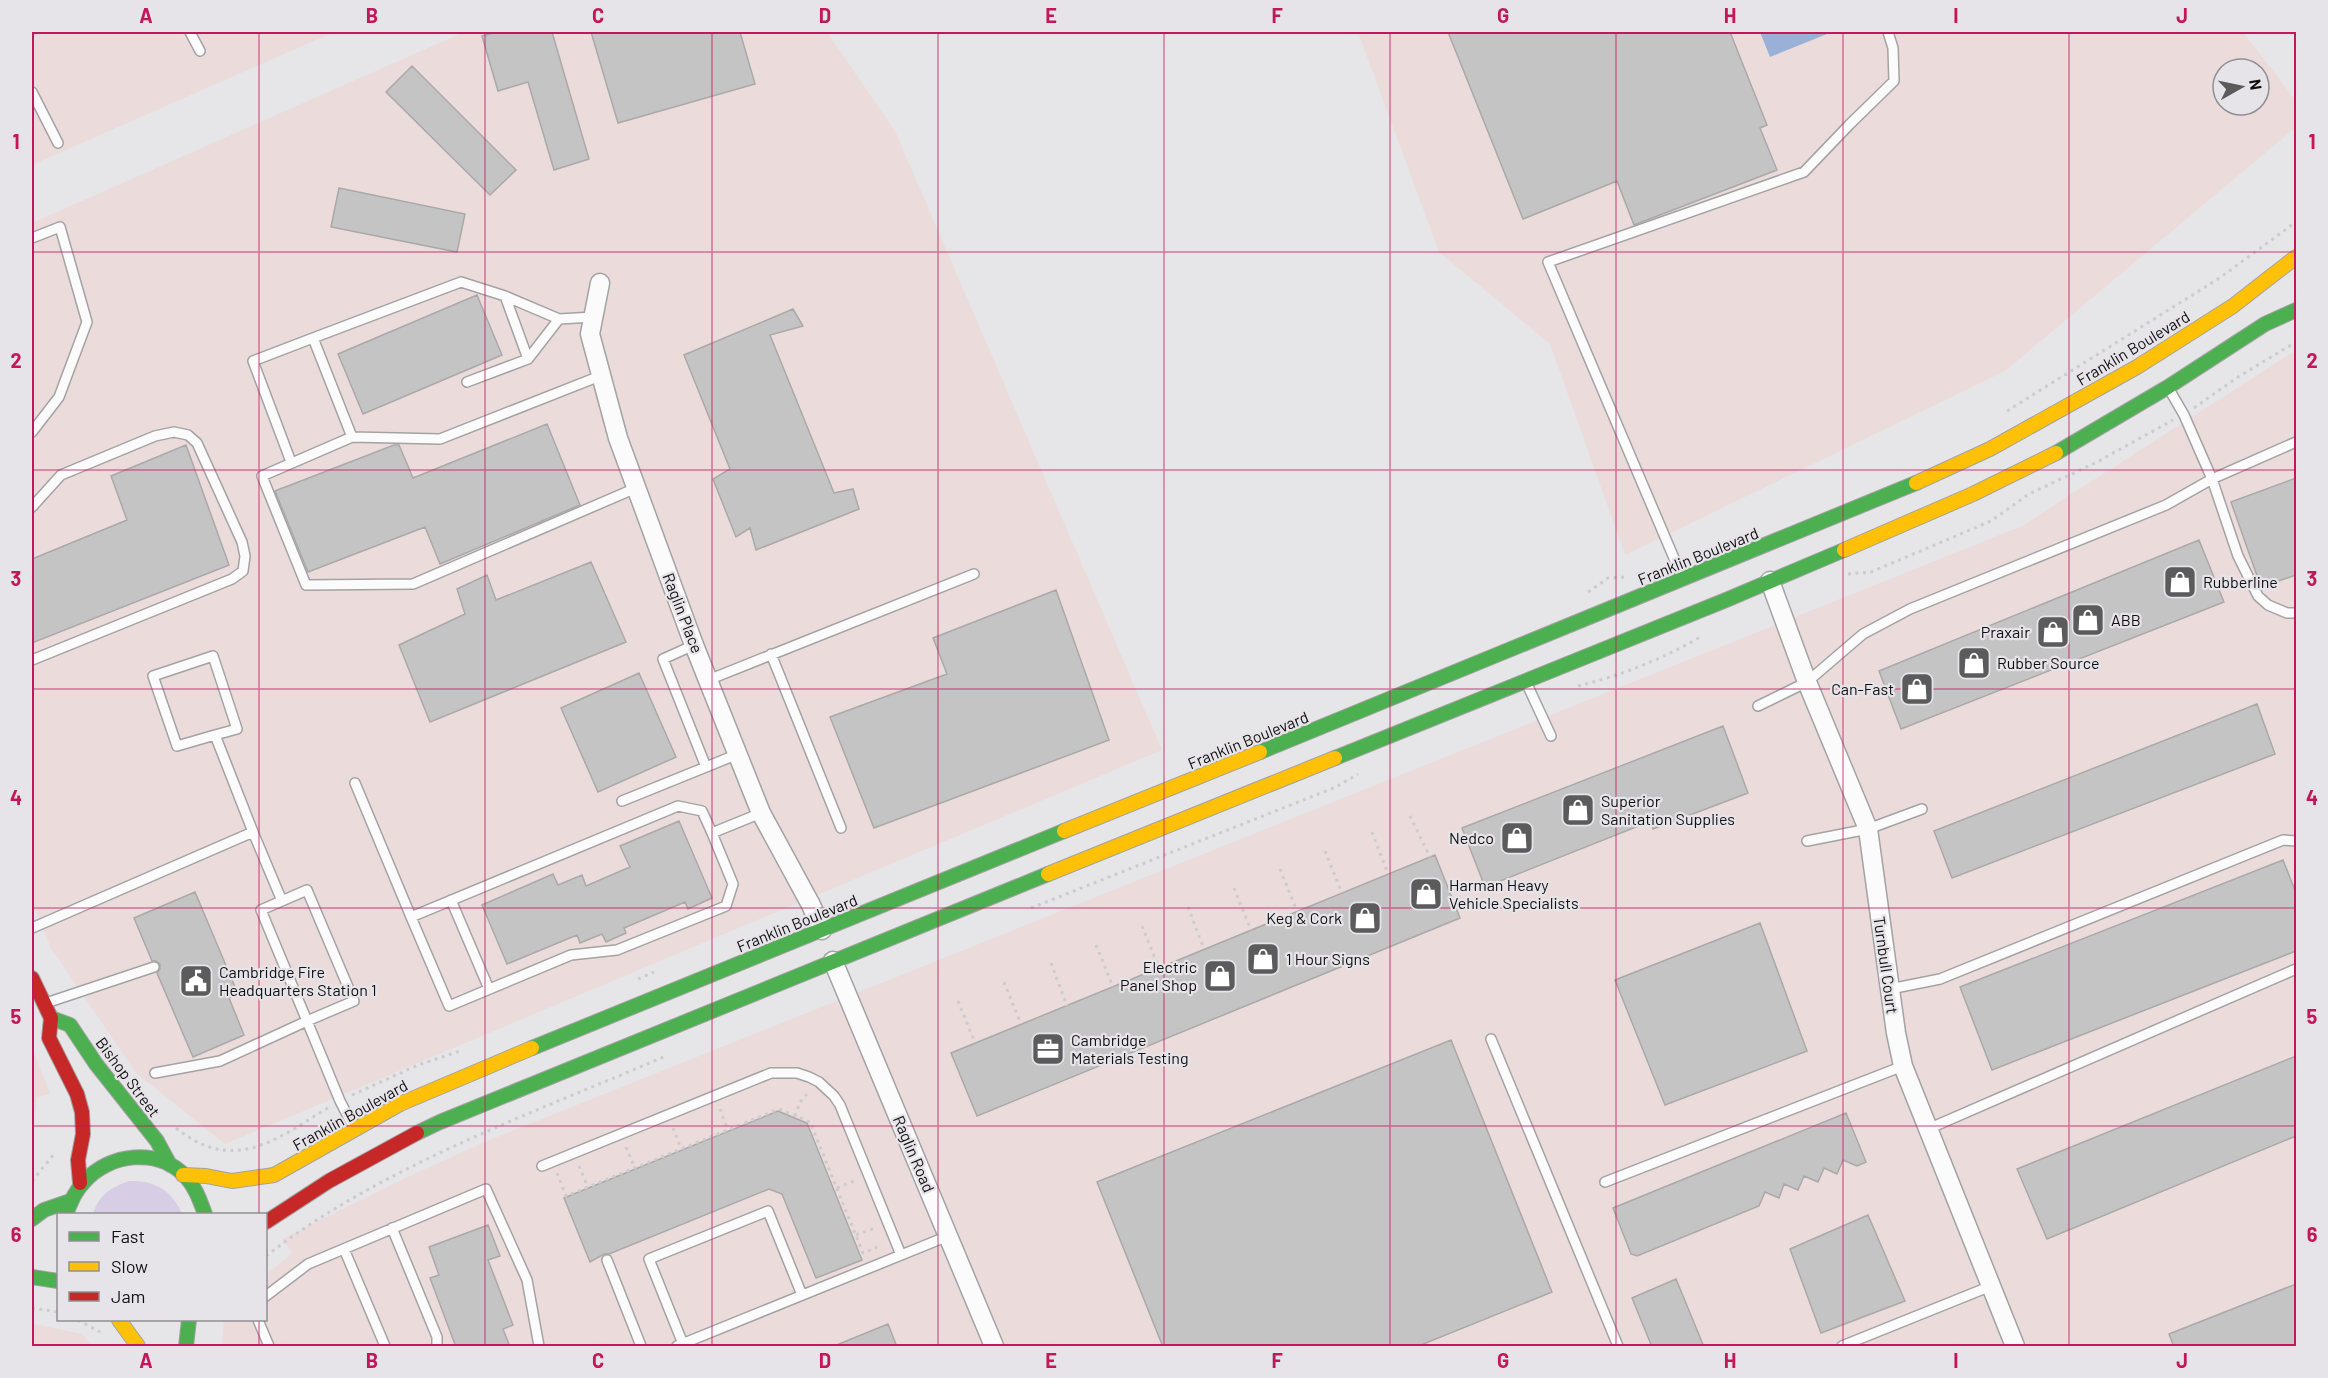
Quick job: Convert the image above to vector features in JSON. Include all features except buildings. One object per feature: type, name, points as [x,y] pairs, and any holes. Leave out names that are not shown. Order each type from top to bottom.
[{"type":"main road","name":"Franklin Boulevard","points":[[183,1175],[206,1176],[232,1181],[263,1178],[293,1165],[354,1128],[400,1104],[470,1074],[1921,481],[1990,449],[2137,367],[2233,306],[2296,257]]},
{"type":"main road","points":[[267,1221],[308,1192],[372,1155],[440,1122],[1770,581],[1973,494],[2060,451],[2168,387],[2265,324],[2296,310]]},
{"type":"main road","points":[[32,978],[51,1018],[48,1038],[77,1094],[82,1112],[83,1134],[78,1160],[80,1183]]},
{"type":"main road","name":"Bishop Street","points":[[51,1018],[70,1025],[96,1064],[157,1141],[170,1166]]},
{"type":"main road","points":[[32,1219],[44,1210],[68,1208],[80,1183],[99,1167],[122,1158],[146,1157],[170,1166],[183,1175],[198,1194],[204,1213]]},
{"type":"main road","points":[[32,1277],[57,1281]]},
{"type":"main road","points":[[120,1321],[138,1347]]},
{"type":"main road","points":[[186,1347],[189,1321]]},
{"type":"street","name":"Raglin Place","points":[[600,283],[590,334],[618,438],[694,645],[761,813],[811,905],[822,930]]},
{"type":"street","name":"Turnbull Court","points":[[1770,581],[1807,682],[1868,829],[1903,1066],[2015,1347]]},
{"type":"street","name":"Raglin Road","points":[[833,961],[994,1347]]},
{"type":"lane","points":[[189,32],[200,51]]},
{"type":"lane","points":[[1683,580],[1548,262],[1804,172],[1894,81],[1893,48],[1888,32]]},
{"type":"lane","points":[[32,92],[58,143]]},
{"type":"lane","points":[[32,238],[60,227],[87,321],[59,397],[32,432]]},
{"type":"lane","points":[[291,462],[253,361],[461,282],[505,296],[559,319],[594,317]]},
{"type":"lane","points":[[505,296],[528,359]]},
{"type":"lane","points":[[467,382],[528,359],[559,319]]},
{"type":"lane","points":[[313,338],[352,437]]},
{"type":"lane","points":[[600,376],[440,439],[352,437],[262,476],[306,585],[413,584],[636,489]]},
{"type":"lane","points":[[2168,387],[2184,415],[2212,479],[2238,556],[2258,596],[2268,605],[2288,614],[2296,613]]},
{"type":"lane","points":[[32,507],[61,475],[155,436],[174,432],[188,435],[197,443],[242,542],[246,556],[243,571],[232,579],[32,660]]},
{"type":"lane","points":[[1758,706],[1807,682],[1863,634],[1910,609],[2166,505],[2212,479],[2296,442]]},
{"type":"lane","points":[[708,680],[974,574]]},
{"type":"lane","points":[[694,645],[663,659],[706,767]]},
{"type":"lane","points":[[771,654],[841,828]]},
{"type":"lane","points":[[213,656],[237,729],[215,735],[177,746],[153,676],[213,656]]},
{"type":"lane","points":[[1525,680],[1551,736]]},
{"type":"lane","points":[[215,735],[282,901]]},
{"type":"lane","points":[[622,801],[738,754]]},
{"type":"lane","points":[[355,783],[411,917],[449,1006],[571,955],[616,950],[726,906],[733,884],[702,811],[678,806],[411,917]]},
{"type":"lane","points":[[1807,841],[1868,829],[1922,808]]},
{"type":"lane","points":[[712,833],[761,813]]},
{"type":"lane","points":[[32,928],[253,832]]},
{"type":"lane","points":[[1890,989],[1940,979],[2283,840],[2296,841]]},
{"type":"lane","points":[[155,1073],[220,1061],[307,1021],[354,1001],[307,890],[261,910],[307,1021],[340,1101],[354,1128]]},
{"type":"lane","points":[[451,900],[489,989]]},
{"type":"lane","points":[[44,1004],[154,967]]},
{"type":"lane","points":[[1928,1129],[2296,969]]},
{"type":"lane","points":[[1491,1038],[1618,1347]]},
{"type":"lane","points":[[1605,1182],[1903,1066]]},
{"type":"lane","points":[[542,1166],[771,1073],[797,1073],[819,1082],[840,1105],[901,1255]]},
{"type":"lane","points":[[267,1295],[308,1264],[486,1188],[526,1280],[539,1347]]},
{"type":"lane","points":[[802,1295],[768,1211],[649,1259],[680,1345],[948,1236]]},
{"type":"lane","points":[[392,1228],[436,1337],[437,1347]]},
{"type":"lane","points":[[344,1249],[385,1347]]},
{"type":"lane","points":[[607,1260],[641,1347]]},
{"type":"lane","points":[[1842,1347],[1991,1286]]},
{"type":"lane","points":[[258,1321],[269,1347]]},
{"type":"path","points":[[1998,417],[2218,279],[2296,222]]},
{"type":"path","points":[[1580,596],[1608,578],[1626,577],[1636,573]]},
{"type":"path","points":[[1410,816],[1430,857]]},
{"type":"path","points":[[1372,832],[1388,874]]},
{"type":"path","points":[[1325,851],[1342,893]]},
{"type":"path","points":[[1280,870],[1297,911]]},
{"type":"path","points":[[1234,888],[1251,930]]},
{"type":"path","points":[[1188,907],[1204,949]]},
{"type":"path","points":[[1142,926],[1159,968]]},
{"type":"path","points":[[1096,945],[1113,987]]},
{"type":"path","points":[[1050,963],[1067,1005]]},
{"type":"path","points":[[1004,982],[1021,1024]]},
{"type":"path","points":[[958,1001],[975,1043]]},
{"type":"path","points":[[267,1255],[336,1207],[429,1158],[667,1056]]},
{"type":"path","points":[[795,1116],[800,1102],[811,1090]]},
{"type":"path","points":[[719,1106],[729,1130]]},
{"type":"path","points":[[556,1171],[566,1196],[779,1109],[810,1122],[862,1253],[887,1242]]},
{"type":"path","points":[[169,1121],[184,1134],[201,1143],[242,1151]]},
{"type":"path","points":[[672,1125],[681,1149]]},
{"type":"path","points":[[32,1181],[59,1146]]},
{"type":"path","points":[[630,1157],[635,1168]]},
{"type":"path","points":[[578,1163],[588,1187]]},
{"type":"path","points":[[836,1188],[847,1184]]},
{"type":"path","points":[[856,1236],[866,1231]]},
{"type":"path","points":[[32,1308],[57,1312]]},
{"type":"path","points":[[80,1321],[101,1332],[106,1339]]},
{"type":"shaded area","points":[[32,32],[334,32],[32,165]]},
{"type":"shaded area","points":[[464,32],[827,32],[895,131],[1162,750],[225,1144],[136,1073],[51,948],[32,902],[32,223]]},
{"type":"shaded area","points":[[1358,32],[2243,32],[2262,57],[2211,57],[2211,117],[2271,117],[2271,68],[2296,101],[2296,127],[2005,371],[1625,555],[1550,344],[1439,252]]},
{"type":"shaded area","points":[[2296,350],[2296,1346],[224,1346],[222,1341],[224,1321],[267,1321],[267,1274],[292,1253],[282,1239],[403,1179],[487,1141],[2022,526]]},
{"type":"shaded area","points":[[32,1047],[50,1094],[37,1097],[32,1137]]},
{"type":"shaded area","points":[[129,1181],[154,1185],[173,1199],[182,1213],[93,1213],[102,1197],[116,1186]]},
{"type":"shaded area","points":[[32,1325],[82,1334],[92,1346],[32,1346]]},
{"type":"water","points":[[1760,32],[1832,32],[1770,57]]},
{"type":"traffic: fast","points":[[2056,453],[2168,387],[2265,324],[2296,310]]},
{"type":"traffic: fast","points":[[1260,752],[1916,483]]},
{"type":"traffic: fast","points":[[1335,758],[1844,550]]},
{"type":"traffic: fast","points":[[532,1048],[1064,831]]},
{"type":"traffic: fast","points":[[417,1133],[1048,874]]},
{"type":"traffic: fast","points":[[51,1018],[70,1025],[96,1064],[157,1141],[170,1165]]},
{"type":"traffic: fast","points":[[66,1213],[78,1189],[94,1172],[120,1160],[134,1157],[162,1161],[175,1167],[192,1186],[205,1213]]},
{"type":"traffic: fast","points":[[32,1219],[44,1210],[70,1201]]},
{"type":"traffic: fast","points":[[32,1277],[57,1281]]},
{"type":"traffic: fast","points":[[186,1346],[189,1321]]},
{"type":"traffic: slow","points":[[1916,483],[1990,449],[2137,367],[2233,306],[2296,257]]},
{"type":"traffic: slow","points":[[1844,550],[1973,494],[2056,453]]},
{"type":"traffic: slow","points":[[1064,831],[1260,752]]},
{"type":"traffic: slow","points":[[1048,874],[1335,758]]},
{"type":"traffic: slow","points":[[183,1175],[206,1176],[232,1181],[274,1175],[400,1104],[532,1048]]},
{"type":"traffic: slow","points":[[120,1321],[138,1346]]},
{"type":"traffic: jam","points":[[32,978],[51,1018],[49,1038],[77,1094],[82,1112],[83,1134],[78,1160],[80,1183]]},
{"type":"traffic: jam","points":[[267,1221],[329,1181],[417,1133]]},
{"type":"place","name":"Rubberline","points":[[2180,582]]},
{"type":"place","name":"ABB","points":[[2088,620]]},
{"type":"place","name":"Praxair","points":[[2053,632]]},
{"type":"place","name":"Rubber Source","points":[[1974,663]]},
{"type":"place","name":"Can-Fast","points":[[1917,689]]},
{"type":"place","name":"Superior Sanitation Supplies","points":[[1578,810]]},
{"type":"place","name":"Nedco","points":[[1517,838]]},
{"type":"place","name":"Harman Heavy Vehicle Specialists","points":[[1426,894]]},
{"type":"place","name":"Keg & Cork","points":[[1365,918]]},
{"type":"place","name":"1 Hour Signs","points":[[1263,959]]},
{"type":"place","name":"Electric Panel Shop","points":[[1220,976]]},
{"type":"place","name":"Cambridge Fire Headquarters Station 1","points":[[196,981]]},
{"type":"place","name":"Cambridge Materials Testing","points":[[1048,1049]]}]
